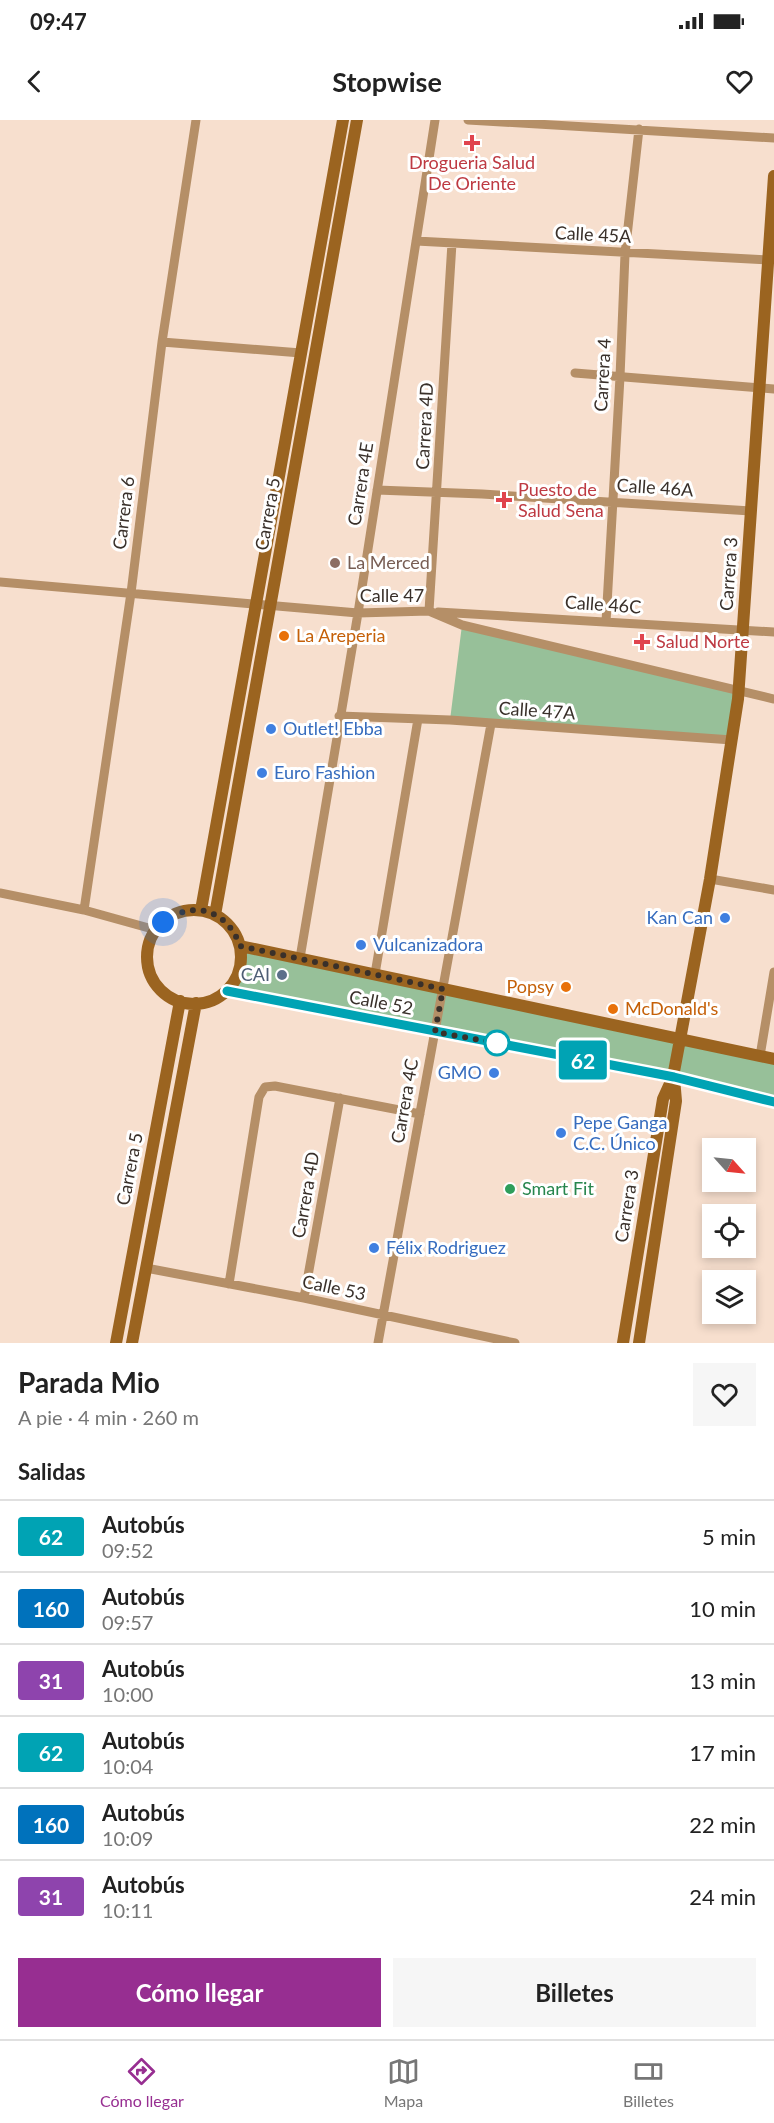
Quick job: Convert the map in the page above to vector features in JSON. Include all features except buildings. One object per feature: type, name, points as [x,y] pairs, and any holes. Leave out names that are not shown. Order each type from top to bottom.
[{"type":"main road","name":"Carrera 5","points":[[201,910],[344,120]]},
{"type":"main road","name":"Carrera 5","points":[[215,915],[357,120]]},
{"type":"main road","name":"Carrera 3","points":[[639,1343],[676,1101],[674,1077],[710,879],[739,692],[774,176]]},
{"type":"main road","points":[[190,910],[201,910],[215,915],[231,927],[240,946],[239,970],[227,991],[208,1002],[196,1004],[171,998],[157,985],[149,967],[148,948],[156,930],[171,916],[190,910]]},
{"type":"main road","name":"Calle 52","points":[[240,946],[774,1059]]},
{"type":"main road","name":"Calle 52","points":[[227,991],[674,1077],[774,1102]]},
{"type":"main road","name":"Carrera 5","points":[[116,1343],[180,1001]]},
{"type":"main road","name":"Carrera 5","points":[[132,1343],[196,1004]]},
{"type":"main road","name":"Carrera 3","points":[[623,1343],[663,1099],[674,1077]]},
{"type":"main road","points":[[146,1181],[161,1184]]},
{"type":"street","name":"Carrera 6","points":[[84,910],[131,593],[162,342],[196,120]]},
{"type":"street","name":"Carrera 4E","points":[[300,958],[358,613],[435,120]]},
{"type":"street","points":[[468,120],[774,138]]},
{"type":"street","points":[[659,131],[661,120]]},
{"type":"street","name":"Carrera 4","points":[[606,622],[625,254],[639,129]]},
{"type":"street","name":"Calle 45A","points":[[416,241],[768,260]]},
{"type":"street","name":"Carrera 4D","points":[[429,611],[452,243]]},
{"type":"street","points":[[162,342],[301,353]]},
{"type":"street","points":[[575,373],[774,389]]},
{"type":"street","name":"Calle 46A","points":[[377,490],[613,502],[751,512]]},
{"type":"street","name":"Calle 47","points":[[0,582],[358,613],[429,611],[462,625],[774,699]]},
{"type":"street","name":"Calle 46C","points":[[429,611],[774,632]]},
{"type":"street","name":"Calle 47A","points":[[339,716],[418,719],[732,740]]},
{"type":"street","points":[[375,974],[418,719]]},
{"type":"street","name":"Carrera 4C","points":[[378,1343],[491,724]]},
{"type":"street","points":[[710,879],[774,890]]},
{"type":"street","points":[[0,893],[84,910],[156,930]]},
{"type":"street","points":[[760,1056],[774,972]]},
{"type":"street","points":[[229,1284],[259,1097],[265,1088],[275,1086],[420,1114]]},
{"type":"street","name":"Carrera 4D","points":[[304,1298],[340,1098]]},
{"type":"street","name":"Calle 53","points":[[146,1268],[304,1298],[514,1343]]},
{"type":"green space","points":[[462,625],[739,692],[732,740],[450,720]]},
{"type":"green space","points":[[240,946],[774,1059],[774,1102],[227,991],[239,970]]},
{"type":"bus line","name":"62","points":[[227,991],[674,1077],[774,1102]]},
{"type":"place","name":"Drogueria Salud De Oriente","points":[[472,143]]},
{"type":"place","name":"Puesto de Salud Sena","points":[[504,500]]},
{"type":"place","name":"La Merced","points":[[335,563]]},
{"type":"place","name":"La Areperia","points":[[284,636]]},
{"type":"place","name":"Salud Norte","points":[[642,642]]},
{"type":"place","name":"Outlet! Ebba","points":[[271,729]]},
{"type":"place","name":"Euro Fashion","points":[[262,773]]},
{"type":"place","name":"Kan Can","points":[[725,918]]},
{"type":"place","name":"Vulcanizadora","points":[[361,945]]},
{"type":"place","name":"CAI","points":[[282,975]]},
{"type":"place","name":"Popsy","points":[[566,987]]},
{"type":"place","name":"McDonald's","points":[[613,1009]]},
{"type":"place","name":"GMO","points":[[494,1073]]},
{"type":"place","name":"Pepe Ganga C.C. Único","points":[[561,1133]]},
{"type":"place","name":"Smart Fit","points":[[510,1189]]},
{"type":"place","name":"Félix Rodriguez","points":[[374,1248]]},
{"type":"route","points":[[163,922],[180,912],[204,911],[224,920],[231,927],[240,946],[443,989],[435,1032],[497,1043]]}]
